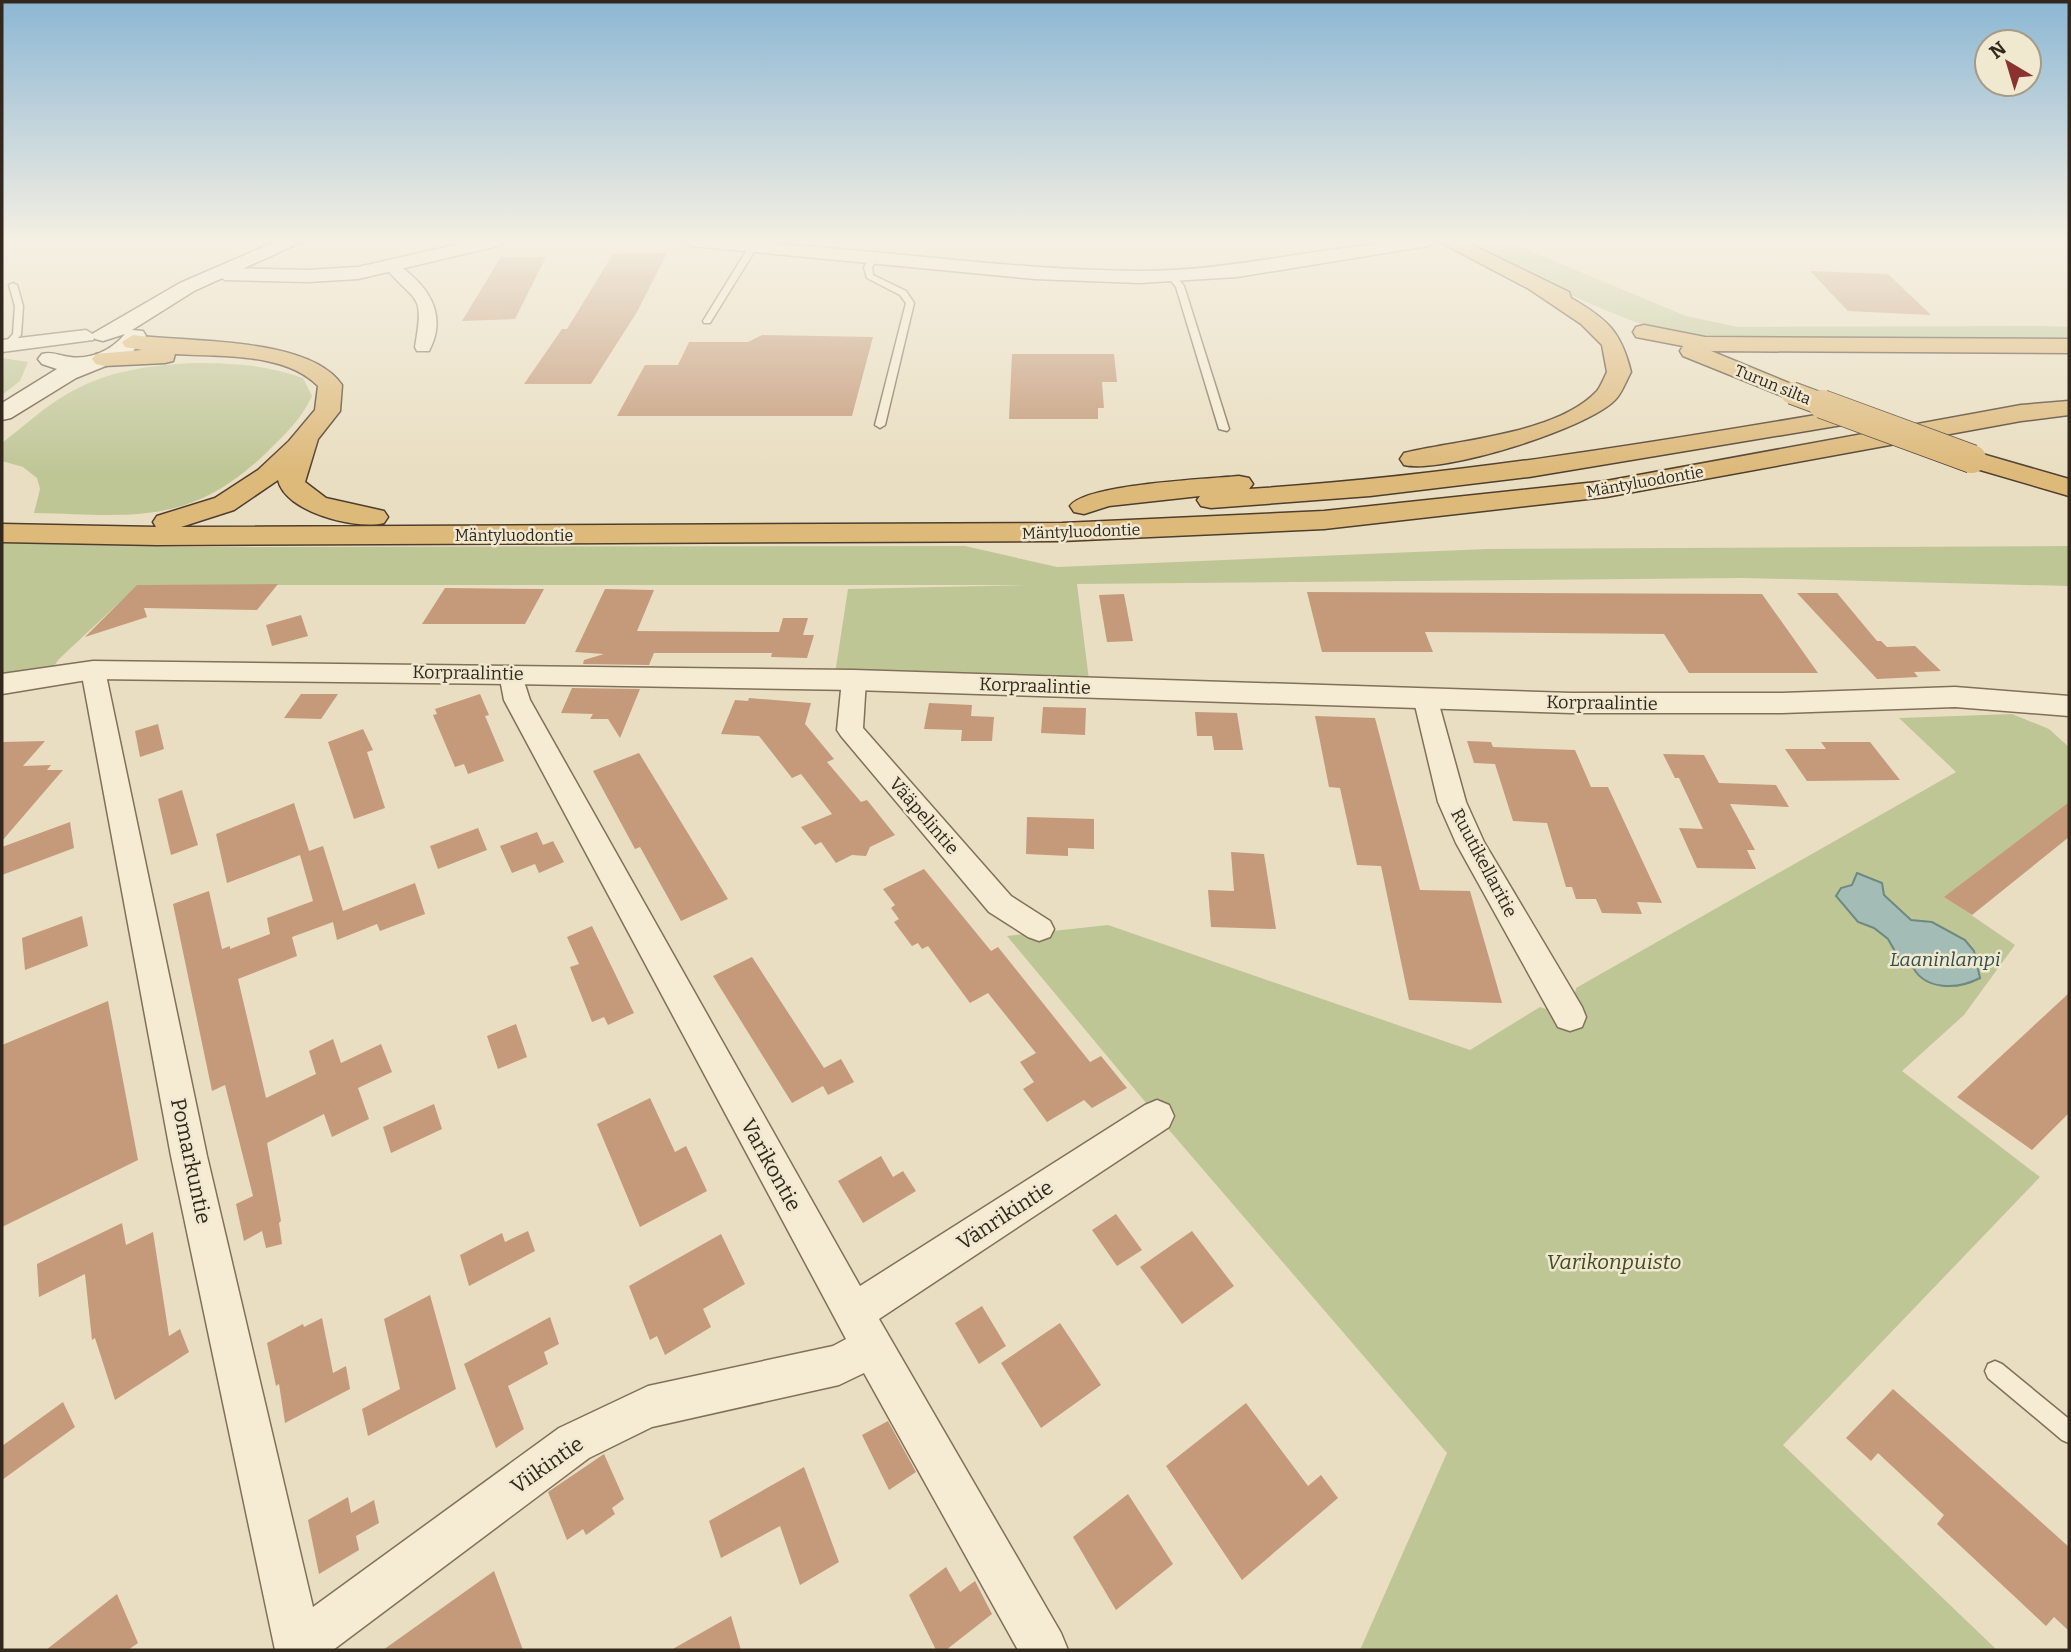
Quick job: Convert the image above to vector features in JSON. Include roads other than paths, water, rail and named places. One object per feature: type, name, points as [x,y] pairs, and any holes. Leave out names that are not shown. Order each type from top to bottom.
[{"type":"highway","points":[[1084,506],[1104,498],[1364,468],[1527,435],[1574,419],[1601,402],[1615,388],[1619,374],[1612,346],[1586,318]]},
{"type":"highway","name":"Turun silta","points":[[1611,318],[1792,393],[1972,459],[2069,488]]},
{"type":"highway","points":[[1644,332],[1705,344],[2069,346]]},
{"type":"highway","points":[[133,340],[160,348],[273,355],[313,366],[326,376],[332,386],[334,398],[328,412],[306,440],[245,495],[230,504],[151,526]]},
{"type":"highway","points":[[99,361],[214,352]]},
{"type":"highway","points":[[1962,398],[2069,385]]},
{"type":"highway","name":"Mäntyluodontie","points":[[83,533],[151,526],[374,517],[704,509],[1084,506],[1363,488],[1548,467],[1899,408]]},
{"type":"highway","name":"Mäntyluodontie","points":[[2,533],[157,536],[1062,533],[1324,520],[1606,489],[2021,412],[2069,408]]},
{"type":"highway","points":[[306,440],[291,482],[298,494],[321,507],[374,517]]},
{"type":"main road","points":[[2,412],[49,357],[65,343],[120,328],[137,318]]},
{"type":"main road","points":[[2,412],[34,395],[56,378],[119,354],[161,318]]},
{"type":"main road","points":[[95,335],[126,335],[133,340]]},
{"type":"main road","points":[[49,357],[66,365],[99,361]]},
{"type":"street","points":[[423,347],[428,318]]},
{"type":"street","points":[[3,348],[95,335]]},
{"type":"street","points":[[3,348],[49,357]]},
{"type":"street","name":"Korpraalintie","points":[[2,684],[93,670],[511,674],[854,680],[1572,703],[1782,703],[1955,696],[2069,706]]},
{"type":"street","name":"Pomarkuntie","points":[[93,670],[189,1156],[299,1648]]},
{"type":"street","name":"Varikontie","points":[[511,674],[517,700],[862,1330],[1044,1650]]},
{"type":"street","name":"Vääpelintie","points":[[854,680],[850,730],[1000,904],[1039,929]]},
{"type":"street","name":"Ruutikellaritie","points":[[1425,698],[1452,802],[1471,843],[1570,1017]]},
{"type":"street","name":"Vänrikintie","points":[[862,1330],[1157,1116]]},
{"type":"street","name":"Viikintie","points":[[299,1648],[574,1443],[648,1407],[839,1366],[862,1330]]},
{"type":"lane","points":[[3,348],[17,335],[18,318]]},
{"type":"lane","points":[[880,425],[906,318]]},
{"type":"lane","points":[[1190,318],[1224,429]]},
{"type":"lane","points":[[1995,1371],[2069,1433]]},
{"type":"water","name":"Laaninlampi","points":[[1857,873],[1882,883],[1884,895],[1911,920],[1932,922],[1965,940],[1974,951],[1980,978],[1961,985],[1941,986],[1923,979],[1911,963],[1901,962],[1888,939],[1874,928],[1858,922],[1836,896],[1841,888],[1852,885]]},
{"type":"park label","name":"Varikonpuisto","points":[[1614,1262]]}]
